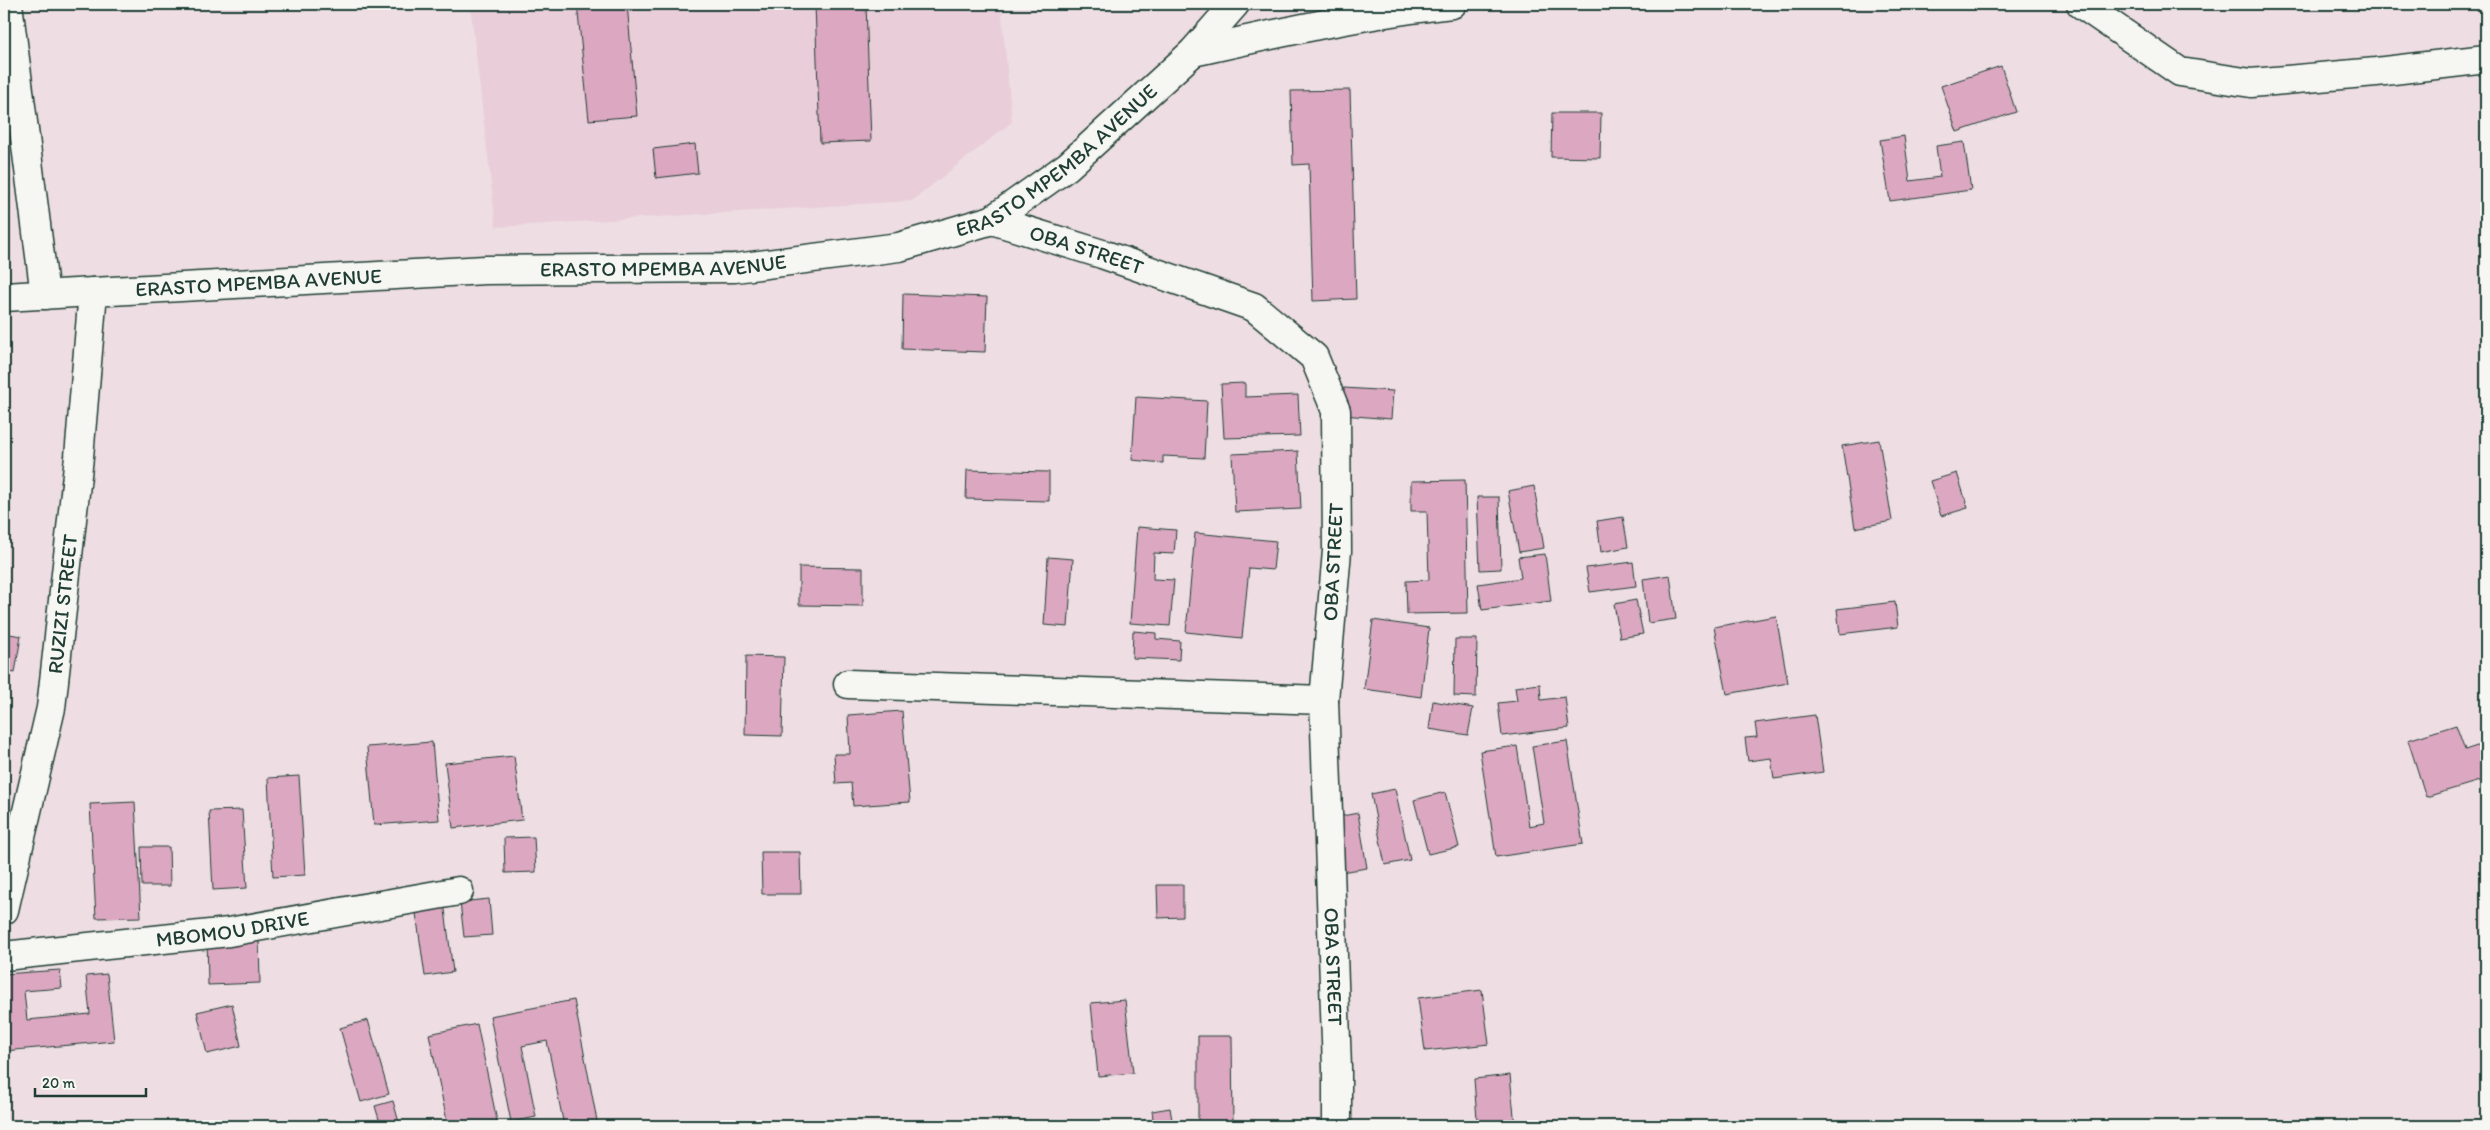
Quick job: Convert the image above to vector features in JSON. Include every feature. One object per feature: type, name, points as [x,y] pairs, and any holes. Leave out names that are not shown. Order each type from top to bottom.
[{"type":"street","points":[[8,4],[46,296]]},
{"type":"street","name":"ERASTO MPEMBA AVENUE","points":[[4,297],[486,270],[735,268],[899,247],[992,220],[1068,166],[1193,52],[1235,4]]},
{"type":"street","points":[[1193,52],[1336,21],[1403,9],[1452,4]]},
{"type":"street","points":[[2081,4],[2180,72],[2251,83],[2376,72],[2486,59]]},
{"type":"street","name":"OBA STREET","points":[[992,220],[1102,254],[1254,307],[1314,357],[1336,411],[1337,551],[1324,700],[1337,1068],[1337,1126]]},
{"type":"street","name":"RUZIZI STREET","points":[[4,910],[51,708],[80,457],[93,292]]},
{"type":"street","points":[[848,684],[1324,700]]},
{"type":"street","name":"MBOMOU DRIVE","points":[[4,956],[229,932],[459,892]]},
{"type":"shaded area","points":[[470,4],[1001,4],[1012,122],[912,201],[496,227]]},
{"type":"building","points":[[577,4],[627,4],[637,116],[589,120]]},
{"type":"building","points":[[815,4],[866,4],[871,141],[820,143]]},
{"type":"building","points":[[2001,66],[2016,112],[1957,132],[1941,86]]},
{"type":"building","points":[[1350,90],[1356,299],[1313,301],[1309,164],[1293,165],[1291,91]]},
{"type":"building","points":[[1552,113],[1601,113],[1600,158],[1551,157]]},
{"type":"building","points":[[1904,136],[1910,181],[1940,177],[1936,146],[1964,142],[1971,190],[1890,201],[1880,140]]},
{"type":"building","points":[[695,144],[698,173],[656,178],[653,149]]},
{"type":"building","points":[[903,294],[987,297],[985,352],[902,349]]},
{"type":"building","points":[[1245,383],[1245,397],[1298,395],[1300,436],[1224,438],[1221,384]]},
{"type":"building","points":[[1344,388],[1393,391],[1391,419],[1343,415]]},
{"type":"building","points":[[1136,397],[1207,401],[1204,458],[1163,456],[1163,463],[1132,460]]},
{"type":"building","points":[[1879,440],[1892,521],[1855,528],[1842,446]]},
{"type":"building","points":[[1298,451],[1301,509],[1235,512],[1232,454]]},
{"type":"building","points":[[967,470],[1049,472],[1049,501],[966,499]]},
{"type":"building","points":[[1957,473],[1968,508],[1941,516],[1930,481]]},
{"type":"building","points":[[1465,480],[1468,613],[1407,614],[1406,581],[1429,580],[1427,511],[1411,511],[1411,481]]},
{"type":"building","points":[[1534,486],[1544,548],[1519,552],[1508,491]]},
{"type":"building","points":[[1477,497],[1499,497],[1501,569],[1480,570]]},
{"type":"building","points":[[1623,517],[1628,547],[1601,552],[1597,521]]},
{"type":"building","points":[[1137,527],[1176,530],[1174,554],[1154,553],[1153,579],[1174,580],[1170,626],[1130,623]]},
{"type":"building","points":[[1195,533],[1276,541],[1273,570],[1249,568],[1242,638],[1186,632]]},
{"type":"building","points":[[1545,554],[1551,601],[1482,610],[1478,584],[1521,578],[1518,557]]},
{"type":"building","points":[[1048,557],[1073,559],[1068,627],[1044,625]]},
{"type":"building","points":[[1633,562],[1636,586],[1590,592],[1586,568]]},
{"type":"building","points":[[799,567],[863,568],[863,606],[799,605]]},
{"type":"building","points":[[1670,575],[1676,619],[1648,623],[1643,579]]},
{"type":"building","points":[[1636,600],[1643,634],[1620,638],[1614,604]]},
{"type":"building","points":[[1895,602],[1898,627],[1840,634],[1837,609]]},
{"type":"building","points":[[1776,616],[1788,683],[1727,694],[1714,627]]},
{"type":"building","points":[[1373,620],[1429,628],[1421,697],[1364,689]]},
{"type":"building","points":[[1133,631],[1156,633],[1156,639],[1180,641],[1179,660],[1132,658]]},
{"type":"building","points":[[4,633],[21,636],[15,673],[4,671]]},
{"type":"building","points":[[1455,639],[1477,639],[1476,697],[1454,696]]},
{"type":"building","points":[[746,656],[784,657],[782,736],[745,735]]},
{"type":"building","points":[[1540,684],[1541,700],[1565,697],[1569,728],[1502,736],[1498,703],[1517,701],[1515,687]]},
{"type":"building","points":[[1433,701],[1473,708],[1468,735],[1429,729]]},
{"type":"building","points":[[902,711],[910,802],[853,806],[851,783],[836,784],[834,754],[850,754],[848,715]]},
{"type":"building","points":[[1815,715],[1823,772],[1774,779],[1771,758],[1748,761],[1745,738],[1757,737],[1755,723]]},
{"type":"building","points":[[2456,725],[2465,750],[2486,743],[2486,779],[2426,797],[2408,740]]},
{"type":"building","points":[[1567,741],[1583,844],[1496,857],[1480,751],[1517,746],[1529,826],[1544,823],[1532,746]]},
{"type":"building","points":[[432,742],[439,820],[374,825],[367,747]]},
{"type":"building","points":[[514,756],[522,820],[453,828],[445,763]]},
{"type":"building","points":[[299,776],[305,875],[273,877],[268,778]]},
{"type":"building","points":[[1395,789],[1410,860],[1385,865],[1371,794]]},
{"type":"building","points":[[1445,792],[1459,847],[1428,854],[1414,800]]},
{"type":"building","points":[[135,802],[141,917],[96,918],[90,804]]},
{"type":"building","points":[[242,810],[247,888],[213,890],[209,811]]},
{"type":"building","points":[[1358,813],[1367,868],[1341,872],[1332,818]]},
{"type":"building","points":[[534,837],[536,872],[505,873],[504,838]]},
{"type":"building","points":[[141,847],[169,847],[170,886],[142,886]]},
{"type":"building","points":[[761,852],[800,852],[801,894],[762,894]]},
{"type":"building","points":[[1157,885],[1183,885],[1183,917],[1158,918]]},
{"type":"building","points":[[489,899],[492,935],[464,937],[460,902]]},
{"type":"building","points":[[444,902],[453,972],[425,976],[415,906]]},
{"type":"building","points":[[259,935],[260,983],[208,985],[207,936]]},
{"type":"building","points":[[60,970],[62,988],[24,991],[27,1020],[90,1014],[86,976],[107,974],[114,1041],[4,1051],[4,974]]},
{"type":"building","points":[[1482,990],[1489,1044],[1425,1051],[1418,998]]},
{"type":"building","points":[[574,1000],[598,1126],[564,1126],[547,1041],[522,1046],[536,1117],[511,1122],[490,1016]]},
{"type":"building","points":[[1125,1000],[1133,1073],[1098,1076],[1091,1003]]},
{"type":"building","points":[[232,1004],[241,1046],[207,1054],[197,1012]]},
{"type":"building","points":[[368,1020],[389,1094],[361,1102],[340,1028]]},
{"type":"building","points":[[477,1024],[498,1126],[448,1126],[429,1034]]},
{"type":"building","points":[[1198,1036],[1232,1036],[1233,1126],[1198,1126]]},
{"type":"building","points":[[1510,1075],[1515,1126],[1425,1126],[1477,1120],[1474,1079]]},
{"type":"building","points":[[393,1101],[400,1126],[381,1126],[375,1106]]},
{"type":"building","points":[[1170,1108],[1173,1126],[1154,1126],[1152,1111]]}]
